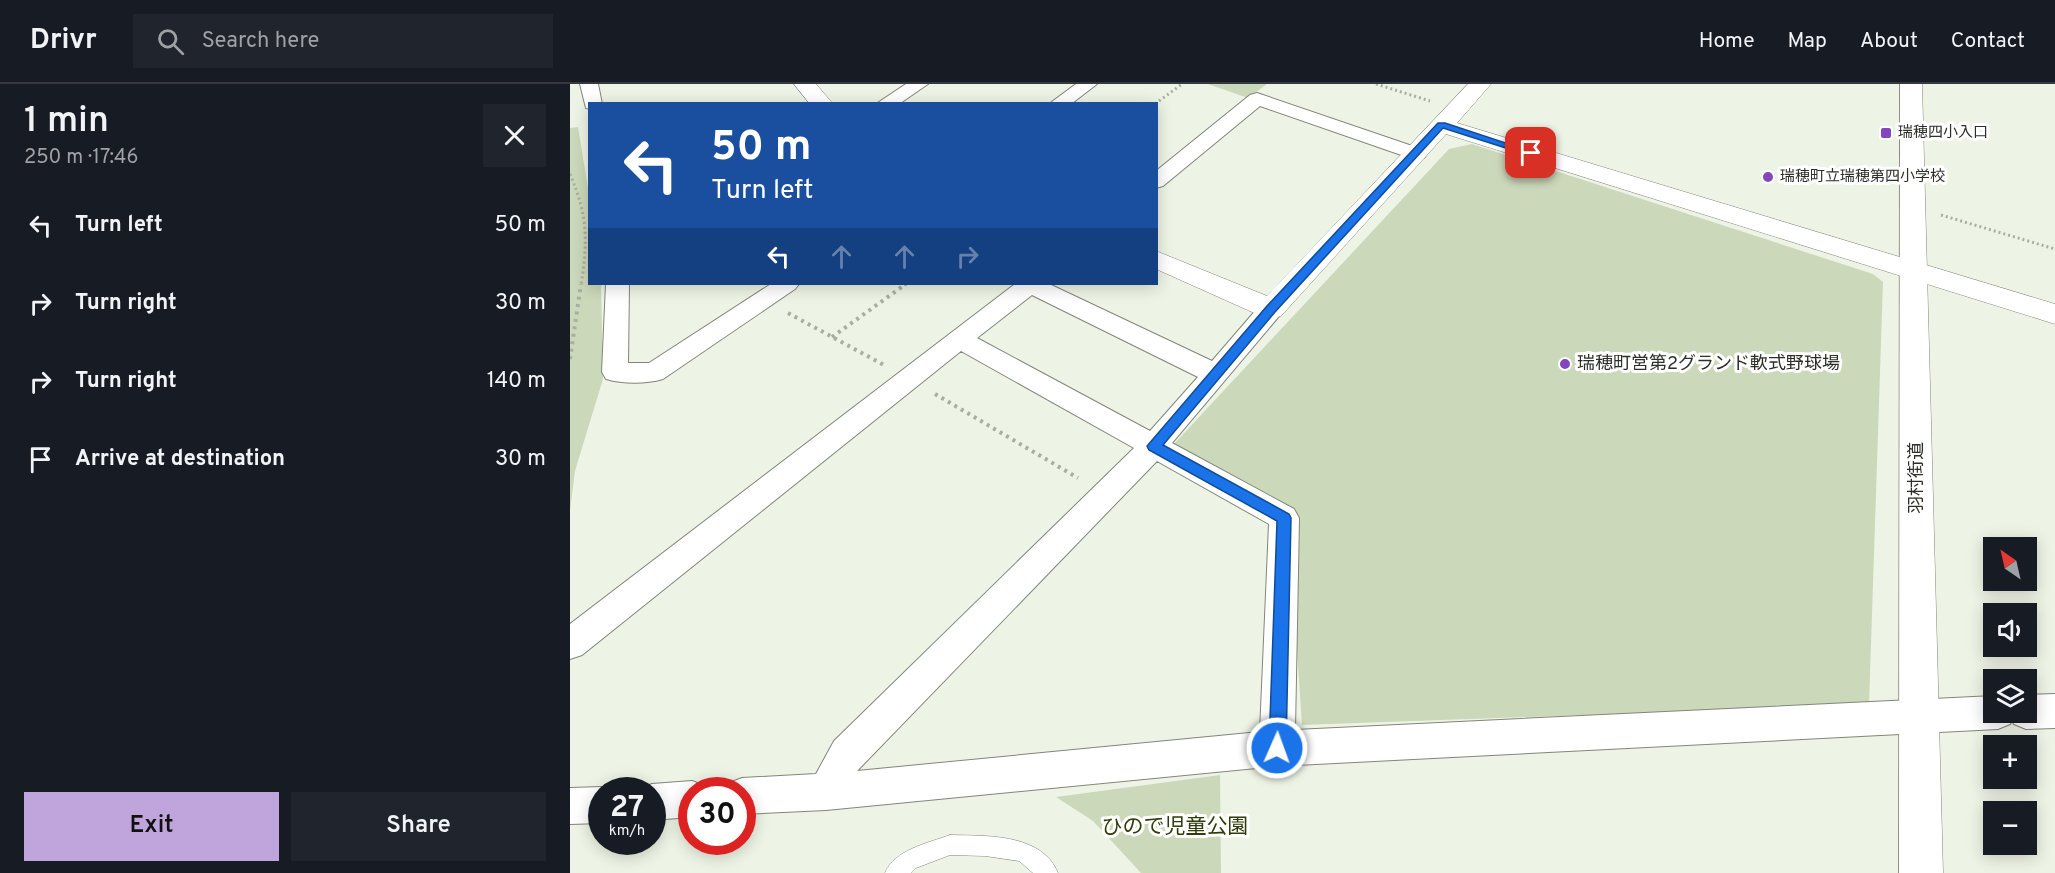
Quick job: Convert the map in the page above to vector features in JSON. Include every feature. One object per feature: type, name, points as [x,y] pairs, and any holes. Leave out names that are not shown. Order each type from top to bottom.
[{"type":"street","points":[[589,84],[592,102]]},
{"type":"street","points":[[805,84],[820,102]]},
{"type":"street","points":[[888,102],[919,84]]},
{"type":"street","points":[[1061,102],[1089,84]]},
{"type":"street","points":[[826,792],[847,754],[1154,446],[1271,309],[1480,84]]},
{"type":"street","name":"羽村街道","points":[[1911,84],[1921,873]]},
{"type":"street","points":[[1158,180],[1257,99],[1417,154]]},
{"type":"street","points":[[1449,117],[2055,315]]},
{"type":"street","points":[[1158,260],[1271,309]]},
{"type":"street","points":[[617,285],[615,372],[654,372],[785,285]]},
{"type":"street","points":[[570,644],[1029,285]]},
{"type":"street","points":[[1032,285],[1215,374]]},
{"type":"street","points":[[959,339],[1284,518],[1277,748]]},
{"type":"street","points":[[2037,712],[2055,711]]},
{"type":"street","points":[[756,795],[826,792],[1277,748],[1983,713]]},
{"type":"street","points":[[570,806],[588,805]]},
{"type":"lane","points":[[895,873],[909,861],[950,845],[986,846],[1024,852],[1048,873]]},
{"type":"path","points":[[1158,102],[1182,84]]},
{"type":"path","points":[[1376,84],[1449,117]]},
{"type":"path","points":[[570,174],[581,200],[586,247],[570,359]]},
{"type":"path","points":[[1913,207],[2055,249]]},
{"type":"path","points":[[832,337],[905,285]]},
{"type":"green space","points":[[1208,84],[1267,84],[1248,98]]},
{"type":"green space","points":[[578,127],[588,188],[588,285],[601,285],[603,379],[575,471],[570,510],[570,128]]},
{"type":"green space","name":"瑞穂町営第2グランド軟式野球場","points":[[1472,144],[1873,274],[1883,282],[1869,705],[1302,725],[1288,514],[1173,445],[1449,149]]},
{"type":"green space","name":"ひので児童公園","points":[[1220,775],[1221,873],[1141,873],[1093,821],[1056,797]]},
{"type":"place","name":"瑞穂四小入口","points":[[1886,133]]},
{"type":"place","name":"瑞穂町立瑞穂第四小学校","points":[[1768,177]]},
{"type":"place","name":"瑞穂町営第2グランド軟式野球場","points":[[1565,364]]},
{"type":"route","points":[[1277,748],[1284,518],[1154,446],[1271,309],[1417,154],[1441,125],[1531,153]]}]
